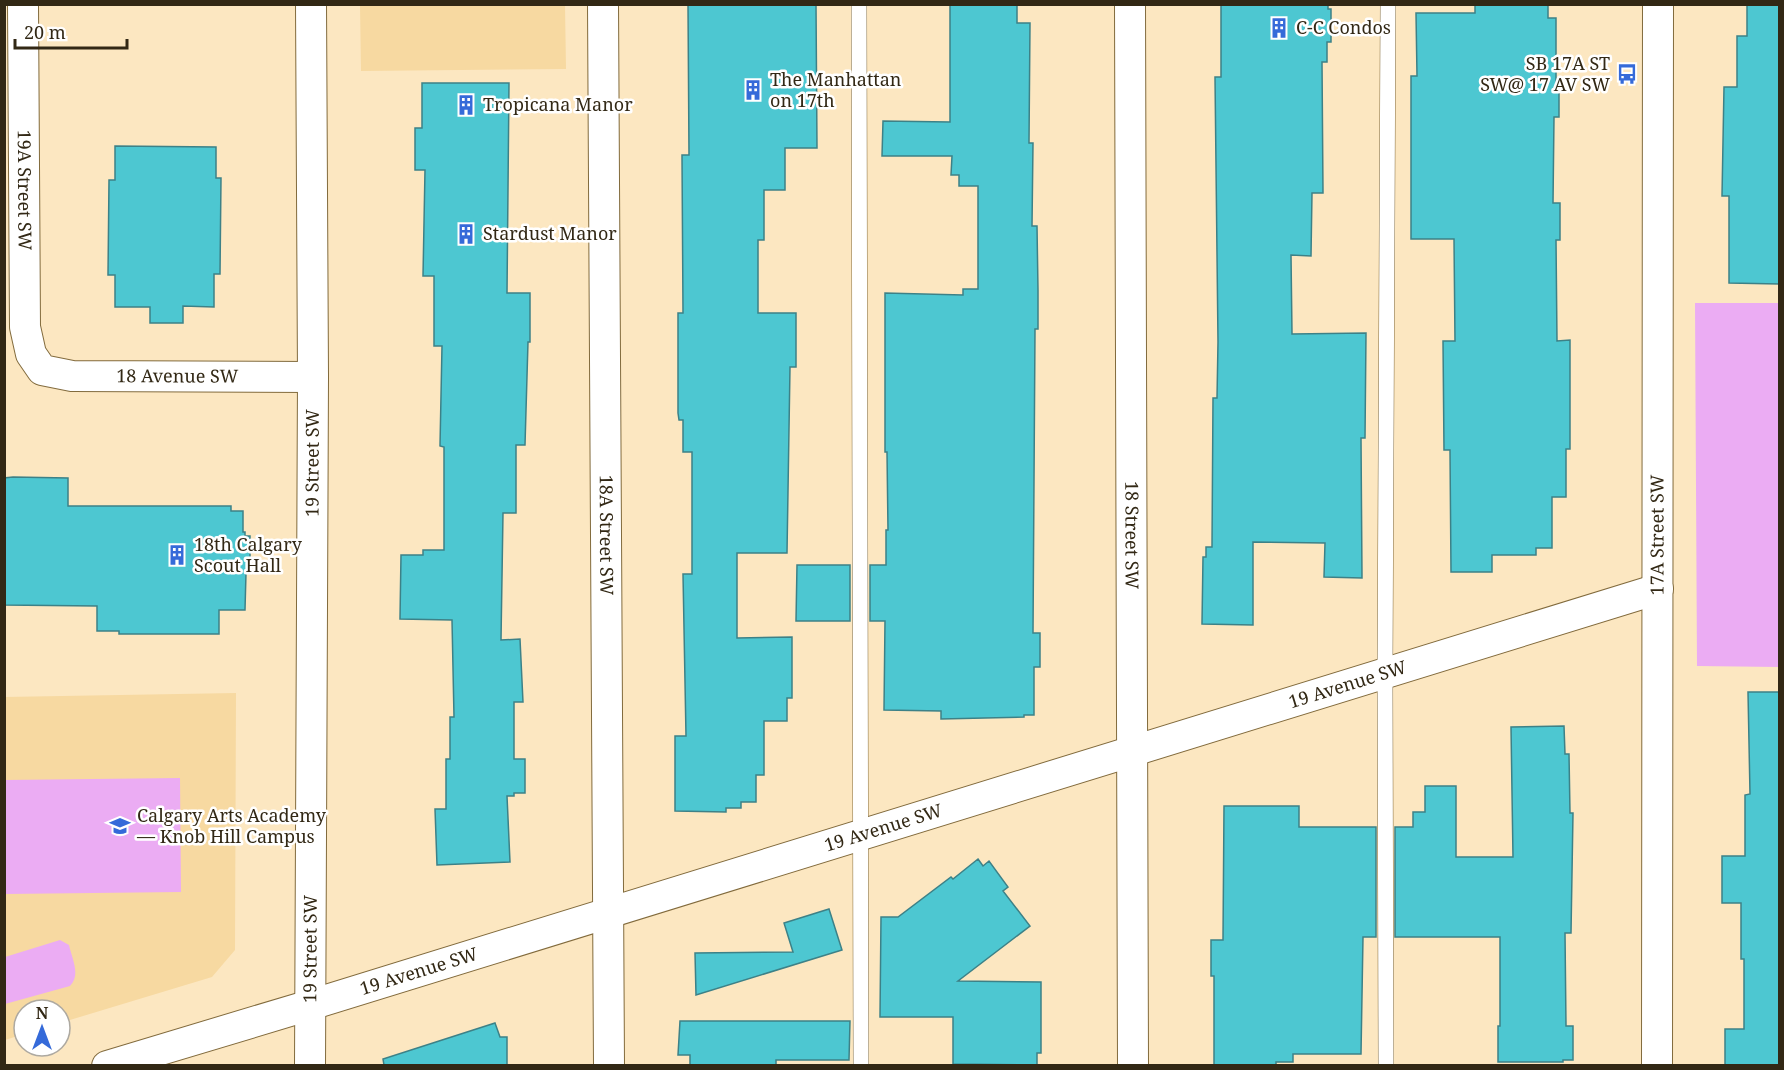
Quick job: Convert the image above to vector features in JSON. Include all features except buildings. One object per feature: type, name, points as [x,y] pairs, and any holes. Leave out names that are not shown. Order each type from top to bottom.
[{"type":"street","name":"19A Street SW","points":[[23,4],[25,327],[31,354],[42,370]]},
{"type":"street","name":"19 Street SW","points":[[310,1065],[313,377],[311,4]]},
{"type":"street","name":"18A Street SW","points":[[603,4],[609,1065]]},
{"type":"street","name":"18 Street SW","points":[[1130,4],[1134,805],[1132,1065]]},
{"type":"street","name":"17A Street SW","points":[[1657,1065],[1659,4]]},
{"type":"street","name":"18 Avenue SW","points":[[42,370],[72,376],[313,377]]},
{"type":"street","name":"19 Avenue SW","points":[[107,1065],[310,1005],[1658,589]]},
{"type":"lane","points":[[859,4],[861,1065]]},
{"type":"lane","points":[[1386,1065],[1388,4]]},
{"type":"shaded area","points":[[360,5],[565,5],[566,69],[361,71]]},
{"type":"shaded area","points":[[1695,303],[1779,303],[1779,667],[1697,666]]},
{"type":"shaded area","name":"Calgary Arts Academy — Knob Hill Campus","points":[[236,693],[235,950],[212,977],[72,1019],[72,998],[12,998],[12,1038],[5,1040],[4,697]]},
{"type":"shaded area","points":[[180,778],[181,892],[5,894],[5,780]]},
{"type":"shaded area","points":[[60,940],[69,945],[75,967],[75,977],[70,986],[27,998],[12,998],[12,1002],[5,1004],[5,957]]},
{"type":"place","name":"C-C Condos","points":[[1279,28]]},
{"type":"place","name":"SB 17A ST SW@ 17 AV SW","points":[[1627,74]]},
{"type":"place","name":"The Manhattan on 17th","points":[[753,90]]},
{"type":"place","name":"Tropicana Manor","points":[[466,105]]},
{"type":"place","name":"Stardust Manor","points":[[466,234]]},
{"type":"place","name":"18th Calgary Scout Hall","points":[[177,555]]},
{"type":"place","name":"Calgary Arts Academy — Knob Hill Campus","points":[[120,826]]}]
